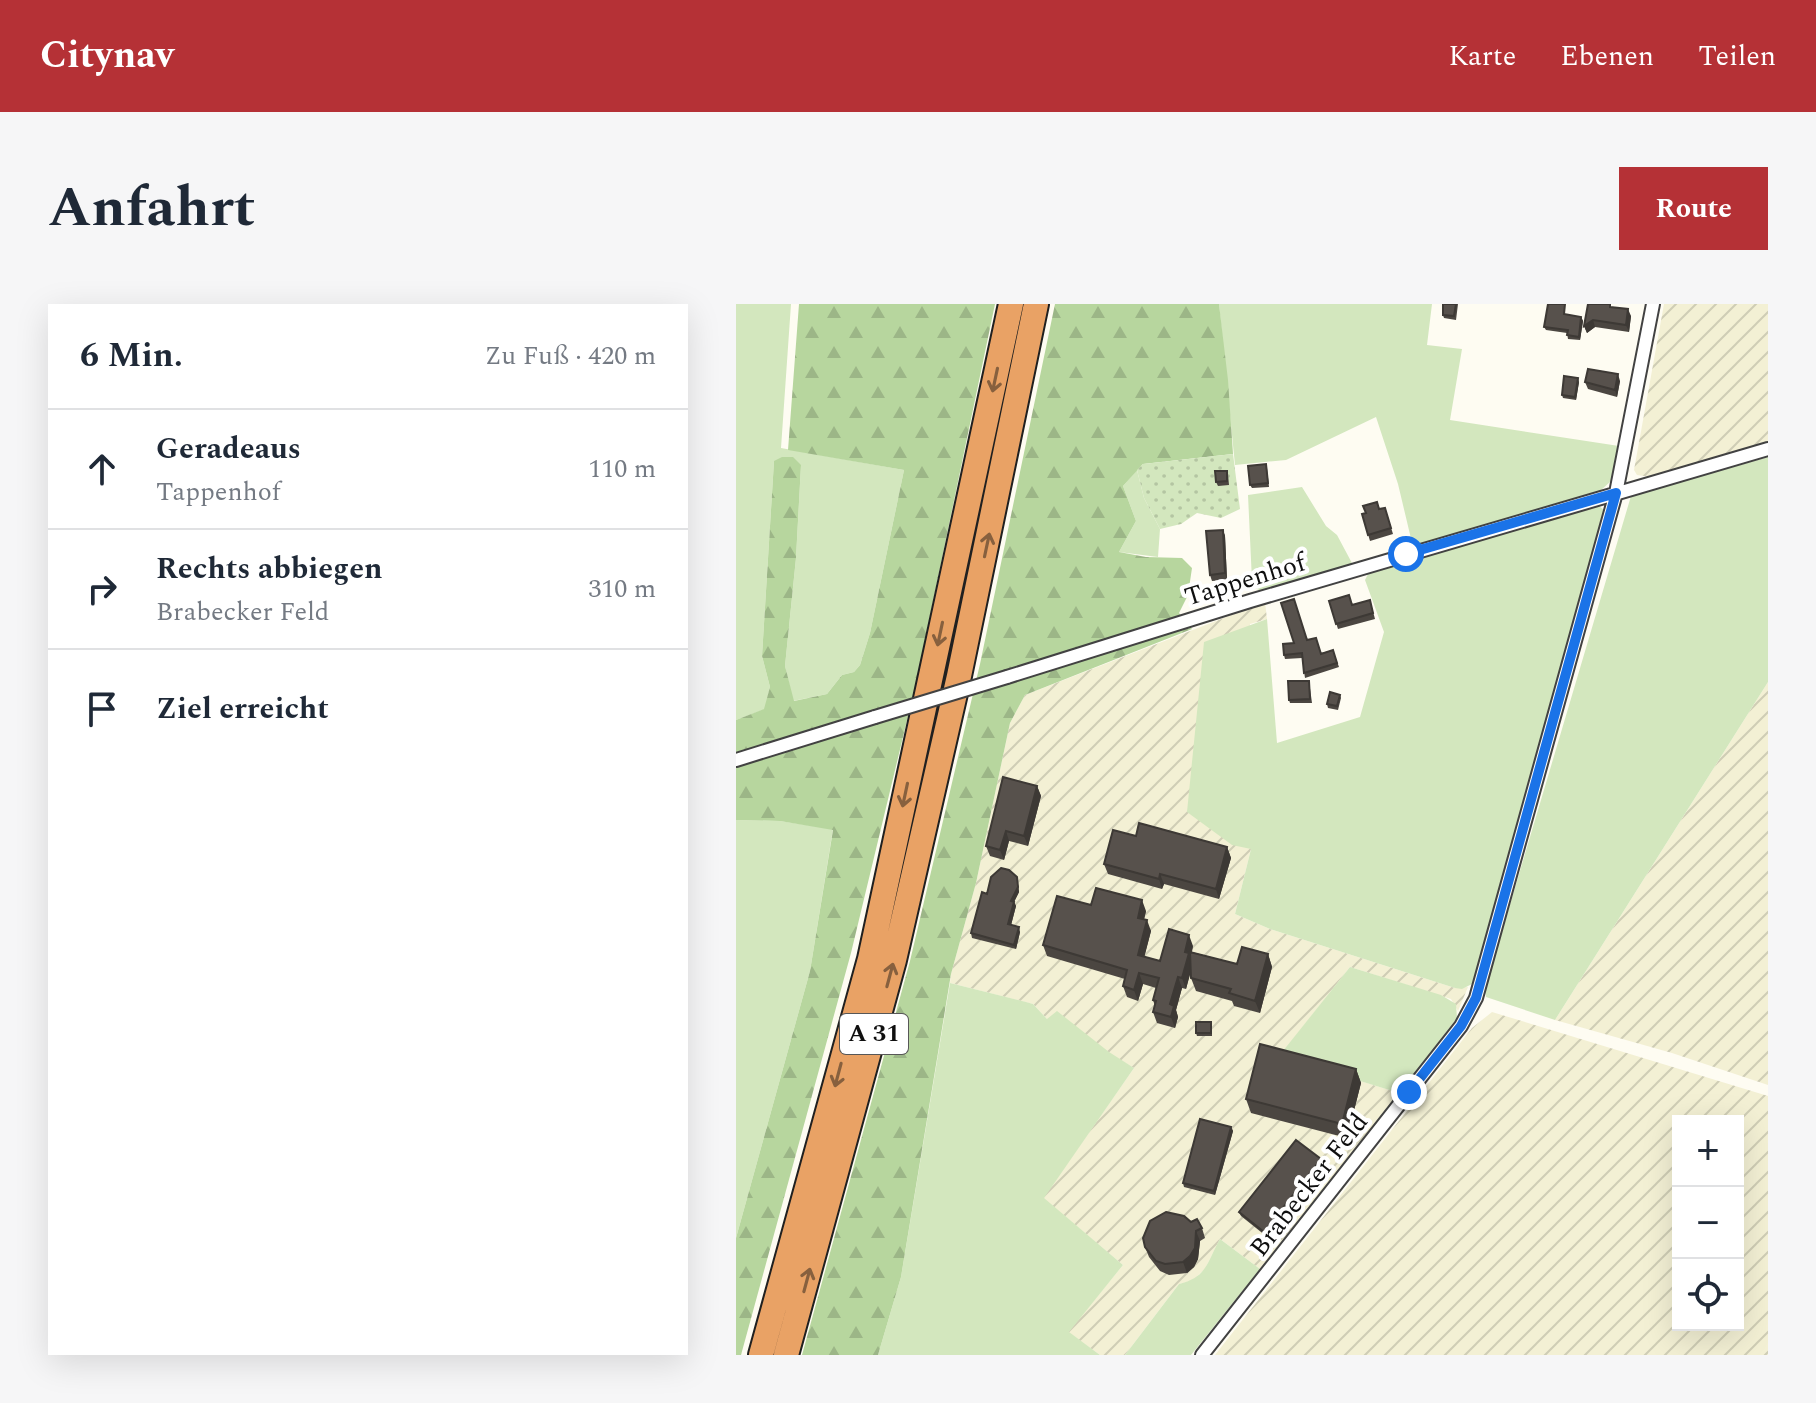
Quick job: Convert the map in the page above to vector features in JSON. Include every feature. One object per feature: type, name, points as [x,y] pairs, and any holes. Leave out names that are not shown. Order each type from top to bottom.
[{"type":"highway","name":"A 31","points":[[761,1355],[870,959],[1011,304]]},
{"type":"highway","name":"A 31","points":[[786,1355],[894,960],[959,676],[1036,304]]},
{"type":"street","name":"Brabecker Feld","points":[[1202,1355],[1461,1026],[1476,998],[1616,493],[1653,304]]},
{"type":"street","name":"Tappenhof","points":[[736,760],[1246,602],[1768,449]]},
{"type":"shaded area","points":[[1664,304],[1768,304],[1768,442],[1651,477],[1637,475],[1634,470]]},
{"type":"shaded area","points":[[1265,602],[1267,619],[1250,624],[1251,849],[1235,914],[1270,929],[1455,988],[1468,987],[1458,1011],[1451,999],[1350,967],[1280,1056],[1399,1093],[1260,1269],[1220,1239],[1205,1269],[1192,1281],[1179,1284],[1125,1355],[1100,1355],[1068,1332],[1123,1265],[1043,1198],[1134,1068],[1047,1019],[1033,1004],[950,983],[951,974],[976,883],[1010,723],[1025,695]]},
{"type":"shaded area","points":[[1768,682],[1768,1085],[1672,1053],[1555,1020]]},
{"type":"shaded area","points":[[1492,1012],[1768,1096],[1768,1355],[1215,1355],[1472,1028]]},
{"type":"green space","points":[[736,304],[791,304],[781,448],[904,470],[870,633],[860,665],[854,672],[842,675],[827,694],[793,701],[785,666],[801,465],[774,461],[762,656],[770,687],[765,709],[736,720]]},
{"type":"green space","points":[[799,304],[995,304],[916,683],[851,953],[741,1355],[736,1355],[736,1238],[810,971],[833,830],[780,821],[736,820],[736,720],[764,709],[770,687],[762,656],[774,461],[793,457],[801,465],[785,666],[794,701],[827,694],[842,675],[854,672],[860,665],[870,633],[904,470],[788,450]]},
{"type":"green space","points":[[1055,304],[1219,304],[1233,454],[1143,464],[1123,486],[1136,521],[1119,552],[1146,557],[1182,558],[1192,568],[1188,595],[1179,613],[1192,629],[1025,695],[1010,723],[976,883],[951,974],[901,1277],[878,1355],[802,1355],[910,961],[980,664]]},
{"type":"green space","points":[[1219,304],[1432,304],[1427,345],[1462,349],[1450,420],[1619,446],[1611,481],[1599,492],[1413,547],[1398,484],[1376,417],[1286,460],[1235,465]]},
{"type":"green space","points":[[1233,454],[1240,509],[1221,518],[1197,513],[1181,524],[1160,529],[1144,498],[1137,470],[1143,464]]},
{"type":"green space","points":[[1768,457],[1768,682],[1555,1020],[1486,997],[1485,989],[1631,496]]},
{"type":"green space","points":[[1137,470],[1144,498],[1160,529],[1158,557],[1119,552],[1136,521],[1123,486]]},
{"type":"green space","points":[[1302,487],[1326,526],[1337,535],[1353,565],[1263,592],[1255,588],[1252,581],[1248,495]]},
{"type":"green space","points":[[1597,504],[1605,511],[1474,983],[1462,989],[1455,988],[1270,929],[1235,914],[1251,849],[1232,845],[1187,812],[1204,642],[1267,619],[1277,743],[1360,717],[1384,632],[1365,580],[1369,572]]},
{"type":"green space","points":[[736,820],[780,821],[833,829],[810,971],[736,1238]]},
{"type":"green space","points":[[1350,967],[1441,995],[1456,1004],[1457,1018],[1399,1093],[1279,1056]]},
{"type":"green space","points":[[950,983],[1033,1004],[1047,1019],[1057,1011],[1134,1068],[1044,1198],[1123,1265],[1069,1332],[1100,1355],[878,1355],[901,1277]]},
{"type":"green space","points":[[1220,1239],[1260,1269],[1191,1355],[1125,1355],[1179,1284],[1201,1272]]},
{"type":"building","points":[[1443,304],[1456,304],[1454,316],[1443,315]]},
{"type":"building","points":[[1548,304],[1565,304],[1564,314],[1581,317],[1579,337],[1567,335],[1568,330],[1544,327]]},
{"type":"building","points":[[1588,304],[1610,304],[1610,307],[1628,309],[1626,325],[1593,320],[1584,326]]},
{"type":"building","points":[[1588,369],[1618,374],[1615,390],[1585,382]]},
{"type":"building","points":[[1564,376],[1578,378],[1575,397],[1562,395]]},
{"type":"building","points":[[1266,464],[1268,483],[1250,485],[1248,466]]},
{"type":"building","points":[[1215,471],[1227,471],[1227,481],[1216,482]]},
{"type":"building","points":[[1377,502],[1379,509],[1385,508],[1391,528],[1368,535],[1363,506]]},
{"type":"building","points":[[1223,530],[1225,573],[1210,575],[1206,531]]},
{"type":"building","points":[[1349,595],[1352,605],[1370,600],[1373,613],[1336,624],[1329,601]]},
{"type":"building","points":[[1294,599],[1307,640],[1316,638],[1321,654],[1333,650],[1337,663],[1304,673],[1302,653],[1284,655],[1283,644],[1294,643],[1281,603]]},
{"type":"building","points":[[1288,681],[1309,681],[1310,699],[1289,700]]},
{"type":"building","points":[[1330,692],[1340,695],[1337,706],[1327,704]]},
{"type":"building","points":[[1003,777],[1037,786],[1024,836],[1006,831],[1000,850],[986,846]]},
{"type":"building","points":[[1139,823],[1227,847],[1216,889],[1160,874],[1159,879],[1104,864],[1113,830],[1136,836]]},
{"type":"building","points":[[1001,868],[1017,877],[1018,887],[1011,901],[1014,902],[1008,924],[1019,927],[1014,945],[971,933],[982,892],[987,894],[991,877]]},
{"type":"building","points":[[1096,888],[1142,900],[1138,918],[1147,920],[1138,955],[1160,961],[1169,929],[1189,935],[1185,952],[1189,953],[1170,1004],[1174,1006],[1171,1017],[1153,1012],[1159,978],[1139,973],[1134,990],[1123,986],[1127,970],[1043,945],[1057,896],[1091,905]]},
{"type":"building","points":[[1242,947],[1268,954],[1255,1001],[1229,993],[1231,989],[1191,978],[1190,952],[1237,964]]},
{"type":"building","points":[[1196,1022],[1211,1022],[1211,1033],[1196,1033]]},
{"type":"building","points":[[1260,1044],[1356,1069],[1342,1124],[1246,1099]]},
{"type":"building","points":[[1200,1119],[1231,1127],[1214,1191],[1183,1183]]},
{"type":"building","points":[[1296,1140],[1321,1159],[1264,1232],[1239,1212]]},
{"type":"building","points":[[1166,1212],[1184,1216],[1191,1222],[1197,1219],[1202,1228],[1196,1231],[1195,1248],[1183,1262],[1165,1264],[1156,1261],[1145,1247],[1143,1238],[1150,1221]]},
{"type":"route","points":[[1406,554],[1616,493],[1476,998],[1461,1026],[1409,1092]]}]
